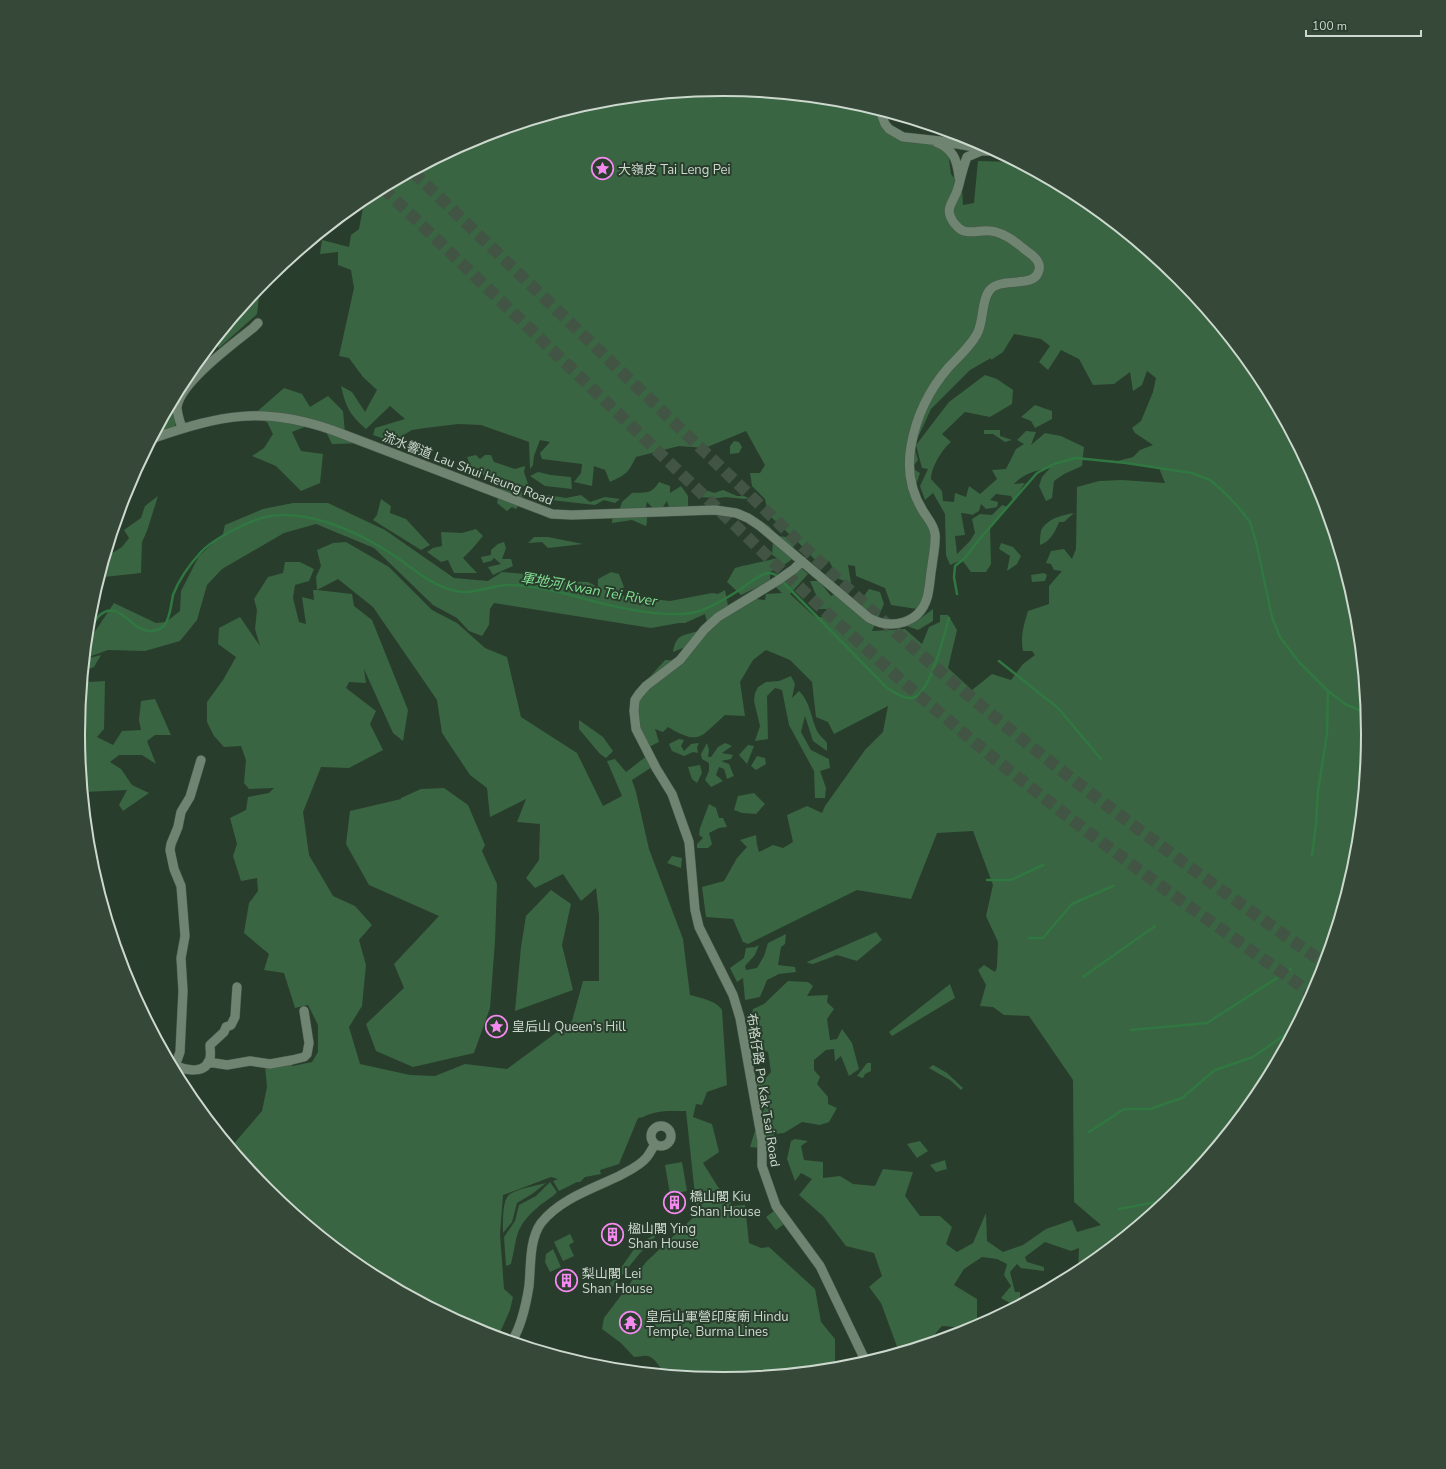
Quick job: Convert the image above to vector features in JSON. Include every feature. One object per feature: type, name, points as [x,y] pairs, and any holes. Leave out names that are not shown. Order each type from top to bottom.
[{"type":"street","points":[[882,117],[885,124],[896,134],[909,138],[966,145]]},
{"type":"street","points":[[928,139],[942,145],[961,159],[981,151]]},
{"type":"street","points":[[960,180],[954,152],[955,147],[963,144]]},
{"type":"street","points":[[963,144],[969,151],[967,157]]},
{"type":"street","name":"流水響道 Lau Shui Heung Road","points":[[159,436],[215,419],[239,416],[271,416],[299,420],[332,430],[545,512],[572,515],[701,510],[731,512],[748,518],[756,523],[869,618],[878,622],[894,624],[907,621],[918,614],[926,602],[935,535],[932,526],[916,497],[910,477],[910,455],[916,425],[935,386],[977,336],[989,291],[1003,283],[1031,280],[1038,274],[1040,268],[1037,260],[1032,255],[1003,235],[988,230],[965,231],[956,225],[949,216],[948,211],[958,189],[967,157]]},
{"type":"street","points":[[188,388],[211,362],[254,328],[258,323]]},
{"type":"street","points":[[178,402],[177,408],[182,428]]},
{"type":"street","name":"布格仔路 Po Kak Tsai Road","points":[[802,561],[779,579],[718,617],[704,630],[680,660],[646,686],[635,700],[635,721],[636,729],[656,768],[672,794],[682,821],[689,842],[695,910],[699,927],[733,995],[740,1018],[762,1141],[761,1162],[772,1198],[776,1206],[820,1266],[863,1356]]},
{"type":"street","points":[[176,1063],[180,1052],[183,990],[181,958],[186,936],[181,886],[174,869],[170,850],[178,827],[181,812],[190,797],[201,760]]},
{"type":"street","points":[[179,1068],[196,1070],[206,1065],[210,1059],[210,1045],[224,1032],[226,1027],[231,1025],[235,1017],[238,987]]},
{"type":"street","points":[[208,1062],[227,1065],[250,1061],[270,1064],[304,1057],[307,1054],[309,1043],[304,1012]]},
{"type":"street","points":[[514,1338],[524,1312],[529,1286],[534,1240],[540,1225],[550,1213],[568,1200],[628,1171],[641,1162],[646,1158],[655,1144]]},
{"type":"green space","points":[[723,96],[806,102],[876,115],[881,126],[914,140],[929,142],[948,152],[951,174],[962,188],[963,205],[974,203],[978,161],[1004,162],[1042,182],[1111,228],[1144,255],[1174,283],[1203,314],[1229,346],[1276,416],[1295,452],[1327,529],[1339,569],[1349,610],[1356,651],[1360,693],[1360,776],[1356,818],[1349,859],[1327,940],[1295,1017],[1276,1054],[1229,1123],[1203,1155],[1174,1186],[1144,1214],[1111,1241],[1078,1264],[1079,1248],[1071,1251],[1045,1242],[1025,1257],[1027,1262],[1044,1267],[1044,1271],[1021,1268],[1017,1264],[1010,1272],[1015,1292],[1020,1292],[1020,1299],[1011,1304],[1001,1298],[1011,1286],[1004,1275],[1007,1264],[997,1259],[982,1257],[964,1269],[954,1285],[977,1299],[977,1320],[955,1329],[954,1327],[942,1326],[935,1334],[936,1336],[898,1348],[881,1303],[869,1287],[882,1276],[874,1253],[846,1246],[823,1216],[799,1195],[812,1179],[801,1173],[795,1181],[787,1159],[791,1141],[795,1139],[808,1141],[801,1146],[804,1160],[823,1162],[823,1178],[840,1176],[853,1184],[875,1186],[883,1169],[913,1172],[905,1196],[920,1216],[940,1216],[952,1227],[946,1244],[957,1252],[973,1243],[986,1213],[987,1241],[1003,1252],[1023,1245],[1046,1229],[1072,1220],[1077,1232],[1101,1225],[1074,1202],[1073,1080],[1029,1016],[1004,1015],[993,1007],[980,1006],[986,985],[978,970],[984,965],[995,972],[997,967],[998,942],[986,916],[993,885],[973,831],[937,833],[911,899],[857,890],[748,944],[743,942],[733,919],[706,917],[702,887],[724,881],[737,858],[747,847],[740,840],[756,835],[759,852],[773,845],[783,848],[793,842],[787,815],[807,806],[822,813],[825,806],[865,750],[883,732],[888,706],[834,734],[828,722],[816,717],[812,682],[790,660],[766,650],[753,660],[740,682],[745,716],[725,715],[710,729],[699,736],[694,737],[679,733],[668,727],[663,732],[655,729],[659,742],[649,747],[634,733],[639,689],[665,660],[686,661],[683,648],[673,652],[676,641],[681,636],[698,631],[707,622],[705,614],[685,623],[651,628],[494,603],[490,609],[489,625],[482,636],[469,631],[457,618],[433,605],[374,548],[316,524],[284,533],[222,569],[207,585],[197,620],[180,641],[145,651],[108,650],[89,657],[93,635],[114,603],[156,623],[166,622],[180,611],[181,591],[199,556],[223,534],[225,525],[263,509],[293,503],[328,503],[385,530],[454,578],[488,581],[502,572],[538,575],[552,581],[588,582],[598,587],[598,579],[611,572],[619,574],[624,587],[617,595],[670,601],[712,593],[718,594],[725,590],[728,606],[749,598],[765,600],[766,594],[782,593],[773,584],[800,567],[808,574],[790,594],[815,617],[824,617],[832,609],[815,609],[819,602],[810,581],[819,581],[831,596],[842,589],[858,604],[869,589],[880,592],[884,604],[872,631],[905,629],[922,644],[929,627],[940,622],[940,615],[948,615],[957,630],[948,668],[972,690],[992,674],[1011,680],[1023,664],[1035,655],[1032,651],[1023,651],[1022,646],[1022,636],[1028,611],[1049,604],[1049,586],[1062,571],[1054,570],[1051,564],[1046,563],[1051,551],[1064,549],[1072,559],[1076,549],[1077,487],[1099,481],[1122,480],[1165,483],[1159,468],[1114,462],[1133,457],[1140,450],[1153,445],[1135,433],[1132,428],[1141,421],[1153,392],[1156,378],[1147,371],[1142,385],[1133,391],[1130,372],[1114,384],[1093,385],[1079,359],[1061,350],[1048,370],[1039,362],[1050,346],[1041,339],[1014,334],[1003,352],[991,360],[991,358],[970,370],[931,409],[914,446],[918,460],[912,468],[920,473],[915,488],[935,537],[925,596],[917,609],[891,605],[885,588],[856,576],[855,566],[848,565],[851,583],[839,579],[829,561],[819,564],[795,539],[793,549],[796,556],[787,563],[770,572],[770,581],[741,595],[727,582],[735,568],[777,558],[772,555],[773,542],[738,512],[740,509],[769,526],[778,536],[786,537],[790,535],[768,514],[765,499],[752,486],[750,473],[760,473],[765,465],[746,431],[705,448],[679,446],[636,457],[631,467],[626,472],[610,482],[605,470],[594,466],[592,486],[574,482],[581,473],[582,464],[542,459],[540,453],[550,442],[540,440],[534,456],[533,465],[530,469],[529,442],[481,425],[458,424],[412,430],[400,437],[400,444],[373,435],[375,428],[405,419],[390,406],[366,429],[349,410],[341,386],[352,392],[365,412],[377,390],[363,377],[349,358],[339,356],[354,288],[351,270],[338,265],[338,252],[320,254],[322,240],[349,247],[351,235],[359,229],[363,208],[404,182],[441,162],[479,145],[518,130],[558,118],[640,102],[681,98]]},
{"type":"green space","points":[[259,297],[257,314],[219,348],[217,346]]},
{"type":"green space","points":[[985,375],[997,379],[1013,390],[1012,404],[990,417],[965,412],[942,434],[951,442],[944,449],[938,459],[931,475],[931,479],[942,491],[943,501],[954,502],[955,493],[966,497],[969,486],[980,494],[997,479],[992,470],[1006,469],[1016,449],[1024,444],[1017,440],[1026,431],[1036,432],[1031,445],[1045,433],[1061,436],[1084,447],[1082,466],[1064,474],[1054,481],[1052,498],[1046,501],[1039,486],[1042,477],[1050,468],[1030,473],[1014,484],[1025,483],[1013,501],[1011,496],[996,494],[990,500],[998,502],[997,507],[986,509],[981,504],[979,511],[972,515],[961,513],[965,535],[955,536],[957,554],[970,541],[975,533],[972,519],[980,514],[992,515],[1002,505],[1008,507],[990,526],[991,564],[986,572],[971,572],[962,560],[950,565],[946,555],[945,514],[933,493],[925,500],[920,486],[928,469],[922,468],[916,445],[949,402]]},
{"type":"green space","points":[[284,388],[302,394],[310,407],[328,396],[343,411],[345,433],[369,443],[332,444],[324,428],[307,426],[292,432],[301,451],[323,454],[320,483],[301,491],[276,466],[252,456],[264,448],[273,434],[267,422],[251,417]]},
{"type":"green space","points":[[178,403],[175,426],[162,431]]},
{"type":"green space","points":[[1035,405],[1052,411],[1052,419],[1035,428],[1031,421],[1021,417]]},
{"type":"green space","points":[[984,430],[1000,430],[1000,436],[1012,440],[1005,442],[993,434],[984,434]]},
{"type":"green space","points":[[734,441],[739,442],[742,447],[739,453],[730,454],[730,446]]},
{"type":"green space","points":[[476,455],[480,459],[485,455],[491,455],[494,462],[515,469],[525,466],[524,472],[528,484],[521,488],[523,499],[516,509],[512,507],[507,511],[497,503],[501,482],[493,477],[483,475],[482,468],[472,472],[467,457]]},
{"type":"green space","points":[[538,472],[571,477],[572,489],[545,486],[530,476]]},
{"type":"green space","points":[[659,482],[670,486],[670,493],[681,486],[688,496],[688,507],[669,508],[667,501],[663,507],[652,507],[647,502],[646,526],[632,520],[612,523],[613,511],[619,511],[622,502],[632,493],[645,493],[651,491]]},
{"type":"green space","points":[[723,490],[737,496],[749,498],[697,497],[697,493],[709,491],[714,493]]},
{"type":"green space","points":[[548,495],[566,498],[581,495],[590,502],[605,497],[620,499],[615,503],[604,500],[595,505],[543,498]]},
{"type":"green space","points":[[158,496],[142,542],[141,573],[105,577],[112,553],[122,547],[129,538],[124,530],[141,518],[145,506]]},
{"type":"green space","points":[[381,499],[391,506],[390,513],[406,519],[430,545],[421,550],[373,520],[377,515]]},
{"type":"green space","points":[[1074,513],[1064,522],[1059,522],[1050,539],[1040,545],[1041,531],[1047,523],[1060,516]]},
{"type":"green space","points":[[476,529],[483,536],[463,558],[477,573],[454,573],[448,560],[441,562],[427,552],[433,548],[442,546],[441,532],[462,533]]},
{"type":"green space","points":[[534,537],[548,537],[583,544],[548,548],[542,542],[528,543]]},
{"type":"green space","points":[[346,542],[389,567],[432,610],[457,623],[485,648],[507,657],[521,717],[577,753],[603,806],[622,796],[607,761],[615,759],[626,772],[648,755],[652,767],[632,780],[649,849],[683,939],[690,995],[712,1002],[722,1010],[727,1085],[707,1092],[702,1105],[696,1104],[693,1117],[712,1124],[719,1152],[703,1163],[718,1187],[733,1206],[745,1205],[749,1243],[761,1248],[769,1247],[815,1289],[821,1322],[835,1339],[835,1362],[806,1367],[765,1371],[723,1372],[661,1369],[651,1357],[634,1357],[621,1343],[602,1329],[604,1318],[646,1262],[697,1214],[686,1111],[659,1112],[638,1118],[619,1164],[600,1170],[601,1174],[585,1177],[580,1182],[559,1191],[553,1181],[558,1179],[551,1177],[503,1195],[500,1234],[504,1289],[513,1297],[510,1310],[500,1332],[441,1307],[404,1287],[335,1241],[302,1214],[272,1186],[234,1144],[262,1111],[267,1087],[265,1066],[283,1061],[293,1066],[312,1062],[318,1052],[318,1025],[308,1005],[295,1008],[284,973],[264,970],[269,954],[244,933],[249,903],[258,891],[257,878],[241,881],[233,856],[237,844],[230,818],[246,810],[248,797],[269,793],[274,788],[249,789],[244,783],[246,760],[241,746],[224,747],[214,736],[207,722],[207,702],[223,680],[236,657],[218,644],[219,628],[240,617],[260,646],[255,629],[257,610],[254,599],[268,577],[283,573],[285,562],[300,562],[314,569],[309,581],[295,585],[293,598],[299,622],[306,624],[302,597],[314,600],[313,590],[317,590],[316,577],[321,566],[317,550],[333,543]],"holes":[[[338,579],[373,607],[437,700],[442,733],[470,775],[487,788],[490,817],[526,799],[517,822],[540,824],[539,860],[526,878],[535,888],[563,874],[581,901],[596,888],[599,915],[599,981],[583,981],[572,1021],[507,1069],[465,1064],[435,1076],[410,1075],[360,1064],[349,1027],[362,1006],[366,965],[359,940],[372,925],[355,906],[333,896],[309,855],[303,812],[321,767],[349,768],[383,750],[370,724],[376,711],[346,688],[349,682],[366,683],[364,669],[393,733],[403,741],[408,710],[372,620],[354,606],[352,594],[317,590]]]},
{"type":"green space","points":[[504,542],[506,548],[502,559],[511,559],[513,566],[493,575],[488,567],[501,564],[494,558],[491,561],[483,563],[481,557],[491,555],[491,550],[498,544]]},
{"type":"green space","points":[[1001,543],[1013,547],[1021,556],[1017,564],[1007,571],[1010,556],[999,549]]},
{"type":"green space","points":[[1044,573],[1047,575],[1045,581],[1032,582],[1031,575]]},
{"type":"green space","points":[[933,609],[933,621],[918,630],[898,623],[921,618]]},
{"type":"green space","points":[[101,655],[94,667],[88,669],[89,658]]},
{"type":"green space","points":[[88,676],[89,682],[105,681],[104,729],[97,737],[113,745],[122,731],[141,730],[139,720],[141,701],[155,699],[171,735],[155,735],[147,741],[156,764],[142,755],[119,755],[110,762],[121,769],[132,785],[149,793],[123,811],[119,805],[127,790],[88,792],[85,734]]},
{"type":"green space","points":[[791,676],[795,684],[792,698],[799,691],[803,695],[817,731],[827,743],[827,751],[813,741],[805,716],[801,732],[811,750],[829,759],[830,768],[820,771],[826,788],[825,798],[815,798],[814,771],[789,725],[782,690],[775,688],[767,696],[768,739],[755,741],[760,726],[754,701],[755,693],[758,687],[766,682],[779,681]]},
{"type":"green space","points":[[579,720],[603,737],[613,751],[606,758],[600,754],[579,729]]},
{"type":"green space","points":[[679,739],[684,740],[681,746],[684,751],[691,744],[699,743],[697,747],[698,753],[693,752],[684,756],[672,751],[669,744]]},
{"type":"green space","points":[[707,743],[709,750],[708,757],[711,757],[718,747],[725,743],[732,746],[722,753],[733,755],[731,759],[721,761],[729,764],[734,776],[727,779],[724,769],[719,767],[716,775],[723,781],[711,787],[705,780],[709,771],[709,763],[702,759],[701,754]]},
{"type":"green space","points":[[748,745],[754,746],[747,764],[739,755]]},
{"type":"green space","points":[[757,756],[765,758],[766,764],[756,770],[751,766]]},
{"type":"green space","points":[[700,765],[702,773],[697,783],[692,779],[688,767]]},
{"type":"green space","points":[[444,788],[468,805],[485,845],[482,851],[497,884],[495,941],[490,1008],[474,1053],[413,1067],[376,1051],[366,1024],[404,988],[394,964],[439,916],[369,885],[346,844],[350,811],[401,799],[421,789]]},
{"type":"green space","points":[[754,793],[765,804],[756,814],[742,813],[734,810],[738,796]]},
{"type":"green space","points":[[709,804],[716,808],[719,818],[723,818],[727,827],[719,828],[709,833],[712,844],[708,848],[697,848],[697,844],[703,838],[699,835],[700,828]]},
{"type":"green space","points":[[672,856],[682,858],[681,868],[667,863]]},
{"type":"green space","points":[[551,890],[571,904],[562,945],[573,990],[515,1011],[521,947],[526,916]]},
{"type":"green space","points":[[876,932],[882,940],[857,961],[837,955],[813,964],[807,962]]},
{"type":"green space","points":[[786,934],[785,944],[781,947],[778,965],[795,967],[796,972],[779,974],[767,980],[760,997],[745,1000],[743,978],[737,982],[730,968],[744,958],[746,948],[759,945],[755,955],[745,966],[746,970],[757,968],[764,956],[768,943]]},
{"type":"green space","points":[[788,981],[808,982],[813,986],[807,996],[828,995],[827,1002],[834,1009],[827,1019],[830,1040],[837,1039],[842,1029],[852,1043],[859,1069],[849,1076],[841,1056],[835,1061],[834,1049],[826,1050],[814,1060],[814,1070],[820,1077],[817,1084],[828,1097],[828,1104],[837,1108],[829,1122],[820,1125],[802,1122],[784,1133],[774,1134],[777,1150],[750,1147],[758,1121],[767,1104],[768,1093],[761,1093],[756,1084],[762,1082],[771,1072],[768,1052],[754,1046],[755,1037],[748,1035],[753,1009],[764,1004]]},
{"type":"green space","points":[[950,984],[955,998],[892,1036],[889,1032]]},
{"type":"green space","points":[[867,1063],[871,1063],[871,1071],[865,1074],[863,1078],[857,1076]]},
{"type":"green space","points":[[933,1065],[947,1073],[963,1088],[961,1090],[950,1080],[929,1068]]},
{"type":"green space","points":[[920,1141],[928,1151],[917,1158],[907,1144]]},
{"type":"green space","points":[[945,1160],[947,1169],[936,1172],[930,1165]]},
{"type":"green space","points":[[682,1162],[687,1191],[670,1194],[665,1165]]},
{"type":"green space","points":[[550,1182],[557,1192],[539,1206],[524,1221],[516,1239],[511,1264],[506,1266],[504,1237],[515,1221],[519,1205],[536,1196]]},
{"type":"green space","points":[[546,1183],[517,1203],[512,1222],[503,1233],[504,1208],[508,1196],[520,1190]]},
{"type":"green space","points":[[774,1211],[784,1224],[776,1230],[766,1217]]},
{"type":"green space","points":[[570,1234],[574,1242],[569,1245],[574,1256],[563,1261],[554,1242]]},
{"type":"green space","points":[[654,1235],[655,1237],[611,1289],[609,1285],[637,1245]]},
{"type":"green space","points":[[553,1249],[561,1267],[550,1272],[545,1262],[546,1254]]},
{"type":"waterway","name":"軍地河 Kwan Tei River","points":[[957,594],[954,577],[955,566],[965,558],[1037,473],[1054,464],[1076,458],[1126,463],[1192,473],[1210,480],[1225,493],[1250,522],[1256,542],[1272,617],[1280,637],[1299,662],[1328,691],[1345,704],[1360,711]]},
{"type":"waterway","name":"軍地河 Kwan Tei River","points":[[95,622],[100,615],[107,611],[114,611],[120,613],[139,627],[146,630],[153,631],[162,628],[168,620],[173,595],[178,583],[204,549],[231,531],[248,523],[265,517],[280,515],[312,518],[344,529],[374,543],[434,583],[459,592],[507,585],[519,585],[547,589],[638,611],[662,614],[686,614],[714,605],[741,589],[757,577],[768,573],[773,573],[779,577]]},
{"type":"waterway","name":"軍地河 Kwan Tei River","points":[[782,581],[886,687],[907,698],[915,697],[921,692],[926,684],[936,661],[949,618]]},
{"type":"waterway","points":[[999,661],[1058,708],[1101,759]]},
{"type":"waterway","points":[[1312,856],[1318,791],[1327,734],[1328,691]]},
{"type":"waterway","points":[[987,880],[1011,880],[1043,865]]},
{"type":"waterway","points":[[1029,938],[1043,938],[1072,904],[1113,886]]},
{"type":"waterway","points":[[1083,977],[1155,926]]},
{"type":"waterway","points":[[1131,1030],[1207,1023],[1291,969]]},
{"type":"waterway","points":[[1089,1132],[1124,1109],[1150,1109],[1182,1098],[1215,1070],[1253,1057],[1287,1034]]},
{"type":"waterway","points":[[1119,1209],[1157,1202]]},
{"type":"tunnel","points":[[416,175],[812,555],[919,653],[968,695],[1067,775],[1169,852],[1319,960]]},
{"type":"tunnel","points":[[388,192],[816,603],[903,682],[991,756],[1080,826],[1169,892],[1307,990]]},
{"type":"place","name":"大嶺皮 Tai Leng Pei","points":[[603,169]]},
{"type":"place","name":"皇后山 Queen's Hill","points":[[496,1026]]},
{"type":"place","name":"橋山閣 Kiu Shan House","points":[[675,1203]]},
{"type":"place","name":"楹山閣 Ying Shan House","points":[[612,1235]]},
{"type":"place","name":"梨山閣 Lei Shan House","points":[[566,1280]]},
{"type":"place","name":"皇后山軍營印度廟 Hindu Temple, Burma Lines","points":[[630,1323]]}]
